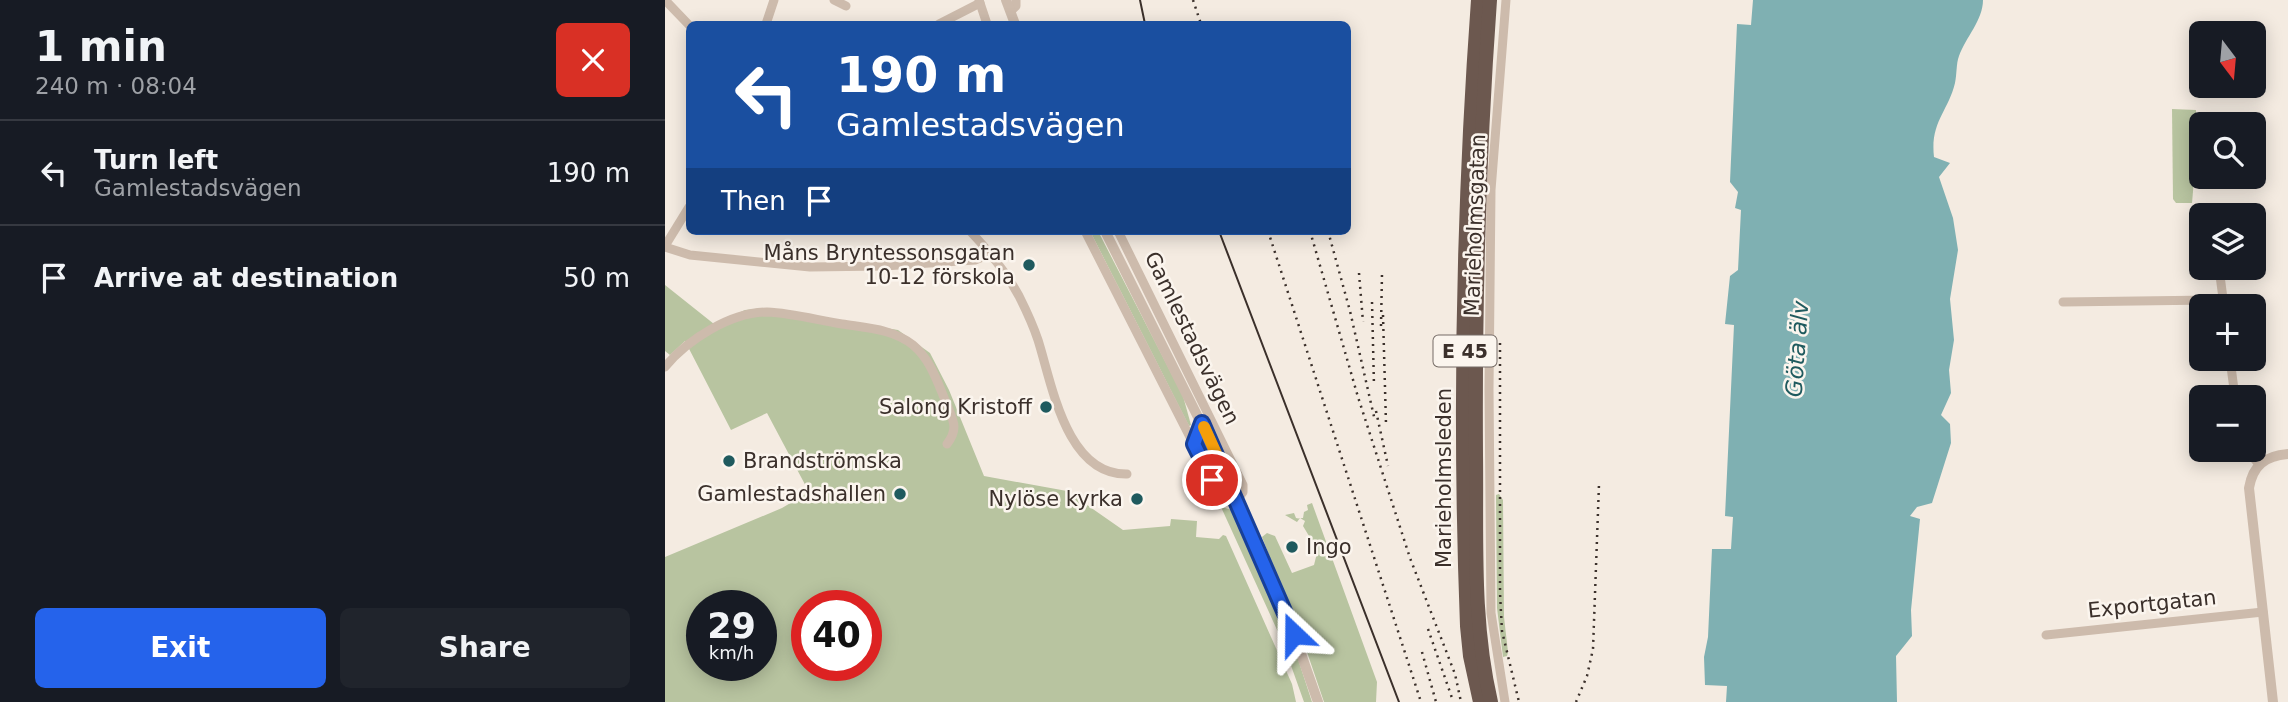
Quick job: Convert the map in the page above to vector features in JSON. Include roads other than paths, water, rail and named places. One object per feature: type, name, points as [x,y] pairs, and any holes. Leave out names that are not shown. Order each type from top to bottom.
[{"type":"highway","name":"Marieholmsleden","points":[[1478,0],[1464,309],[1467,626],[1470,656],[1480,702]]},
{"type":"highway","name":"Marieholmsleden","points":[[1490,0],[1478,201],[1475,318],[1478,617],[1484,671],[1491,702]]},
{"type":"street","points":[[665,0],[686,22]]},
{"type":"street","points":[[767,21],[774,0]]},
{"type":"street","points":[[834,0],[846,6]]},
{"type":"street","points":[[1008,6],[1016,6],[1016,0]]},
{"type":"street","name":"Marieholmsgatan","points":[[1505,702],[1491,613],[1489,350],[1491,190],[1506,0]]},
{"type":"street","points":[[945,21],[980,2],[986,21]]},
{"type":"street","points":[[686,212],[665,247],[690,255],[810,267],[884,266],[975,260],[990,254]]},
{"type":"street","points":[[973,235],[1002,268],[1024,307],[1038,340],[1059,410],[1071,435],[1097,465],[1113,473],[1127,474]]},
{"type":"street","name":"Gamlestadsvägen","points":[[1087,235],[1221,498],[1236,499],[1243,492],[1243,485],[1120,235]]},
{"type":"street","name":"Gamlestadsvägen","points":[[1107,235],[1202,423],[1294,634],[1318,702]]},
{"type":"street","points":[[2063,302],[2189,300]]},
{"type":"street","points":[[665,367],[684,346],[698,336],[753,314],[765,312],[885,331],[903,338],[915,347],[934,374],[955,426],[955,433],[947,444]]},
{"type":"street","points":[[1194,444],[1202,423]]},
{"type":"street","points":[[2273,702],[2249,488],[2259,464],[2265,459],[2288,454]]},
{"type":"street","name":"Exportgatan","points":[[2046,635],[2263,612]]},
{"type":"water","name":"Göta älv","points":[[1753,0],[1983,0],[1977,21],[1959,56],[1955,83],[1937,126],[1933,145],[1934,157],[1950,163],[1939,177],[1953,218],[1958,250],[1950,299],[1954,340],[1949,370],[1951,393],[1941,415],[1950,424],[1951,443],[1932,503],[1917,507],[1910,516],[1920,519],[1911,610],[1912,636],[1896,656],[1897,702],[1726,702],[1727,686],[1705,685],[1704,657],[1708,637],[1712,549],[1731,549],[1733,517],[1725,516],[1734,325],[1725,324],[1730,276],[1738,270],[1741,210],[1735,208],[1738,192],[1730,182],[1737,24],[1751,25]]},
{"type":"tram line","points":[[1140,0],[1144,21]]},
{"type":"tram line","points":[[1221,235],[1399,702]]},
{"type":"railway","points":[[1193,0],[1200,21]]},
{"type":"railway","points":[[1269,235],[1421,702]]},
{"type":"railway","points":[[1311,235],[1358,397],[1410,558],[1455,674],[1461,702]]},
{"type":"railway","points":[[1329,235],[1375,421]]},
{"type":"railway","points":[[1359,273],[1363,322]]},
{"type":"railway","points":[[1381,326],[1382,274]]},
{"type":"railway","points":[[1372,302],[1374,386]]},
{"type":"railway","points":[[1383,315],[1386,424]]},
{"type":"railway","points":[[1500,343],[1502,631],[1519,702]]},
{"type":"railway","points":[[1376,411],[1388,466]]},
{"type":"railway","points":[[1576,702],[1587,676],[1593,649],[1599,484]]},
{"type":"railway","points":[[1428,629],[1452,698]]},
{"type":"railway","points":[[1422,652],[1436,702]]},
{"type":"place","name":"Måns Bryntessonsgatan 10-12 förskola","points":[[1029,265]]},
{"type":"place","name":"Salong Kristoff","points":[[1046,407]]},
{"type":"place","name":"Brandströmska","points":[[729,461]]},
{"type":"place","name":"Gamlestadshallen","points":[[900,494]]},
{"type":"place","name":"Nylöse kyrka","points":[[1137,499]]},
{"type":"place","name":"Ingo","points":[[1292,547]]}]
